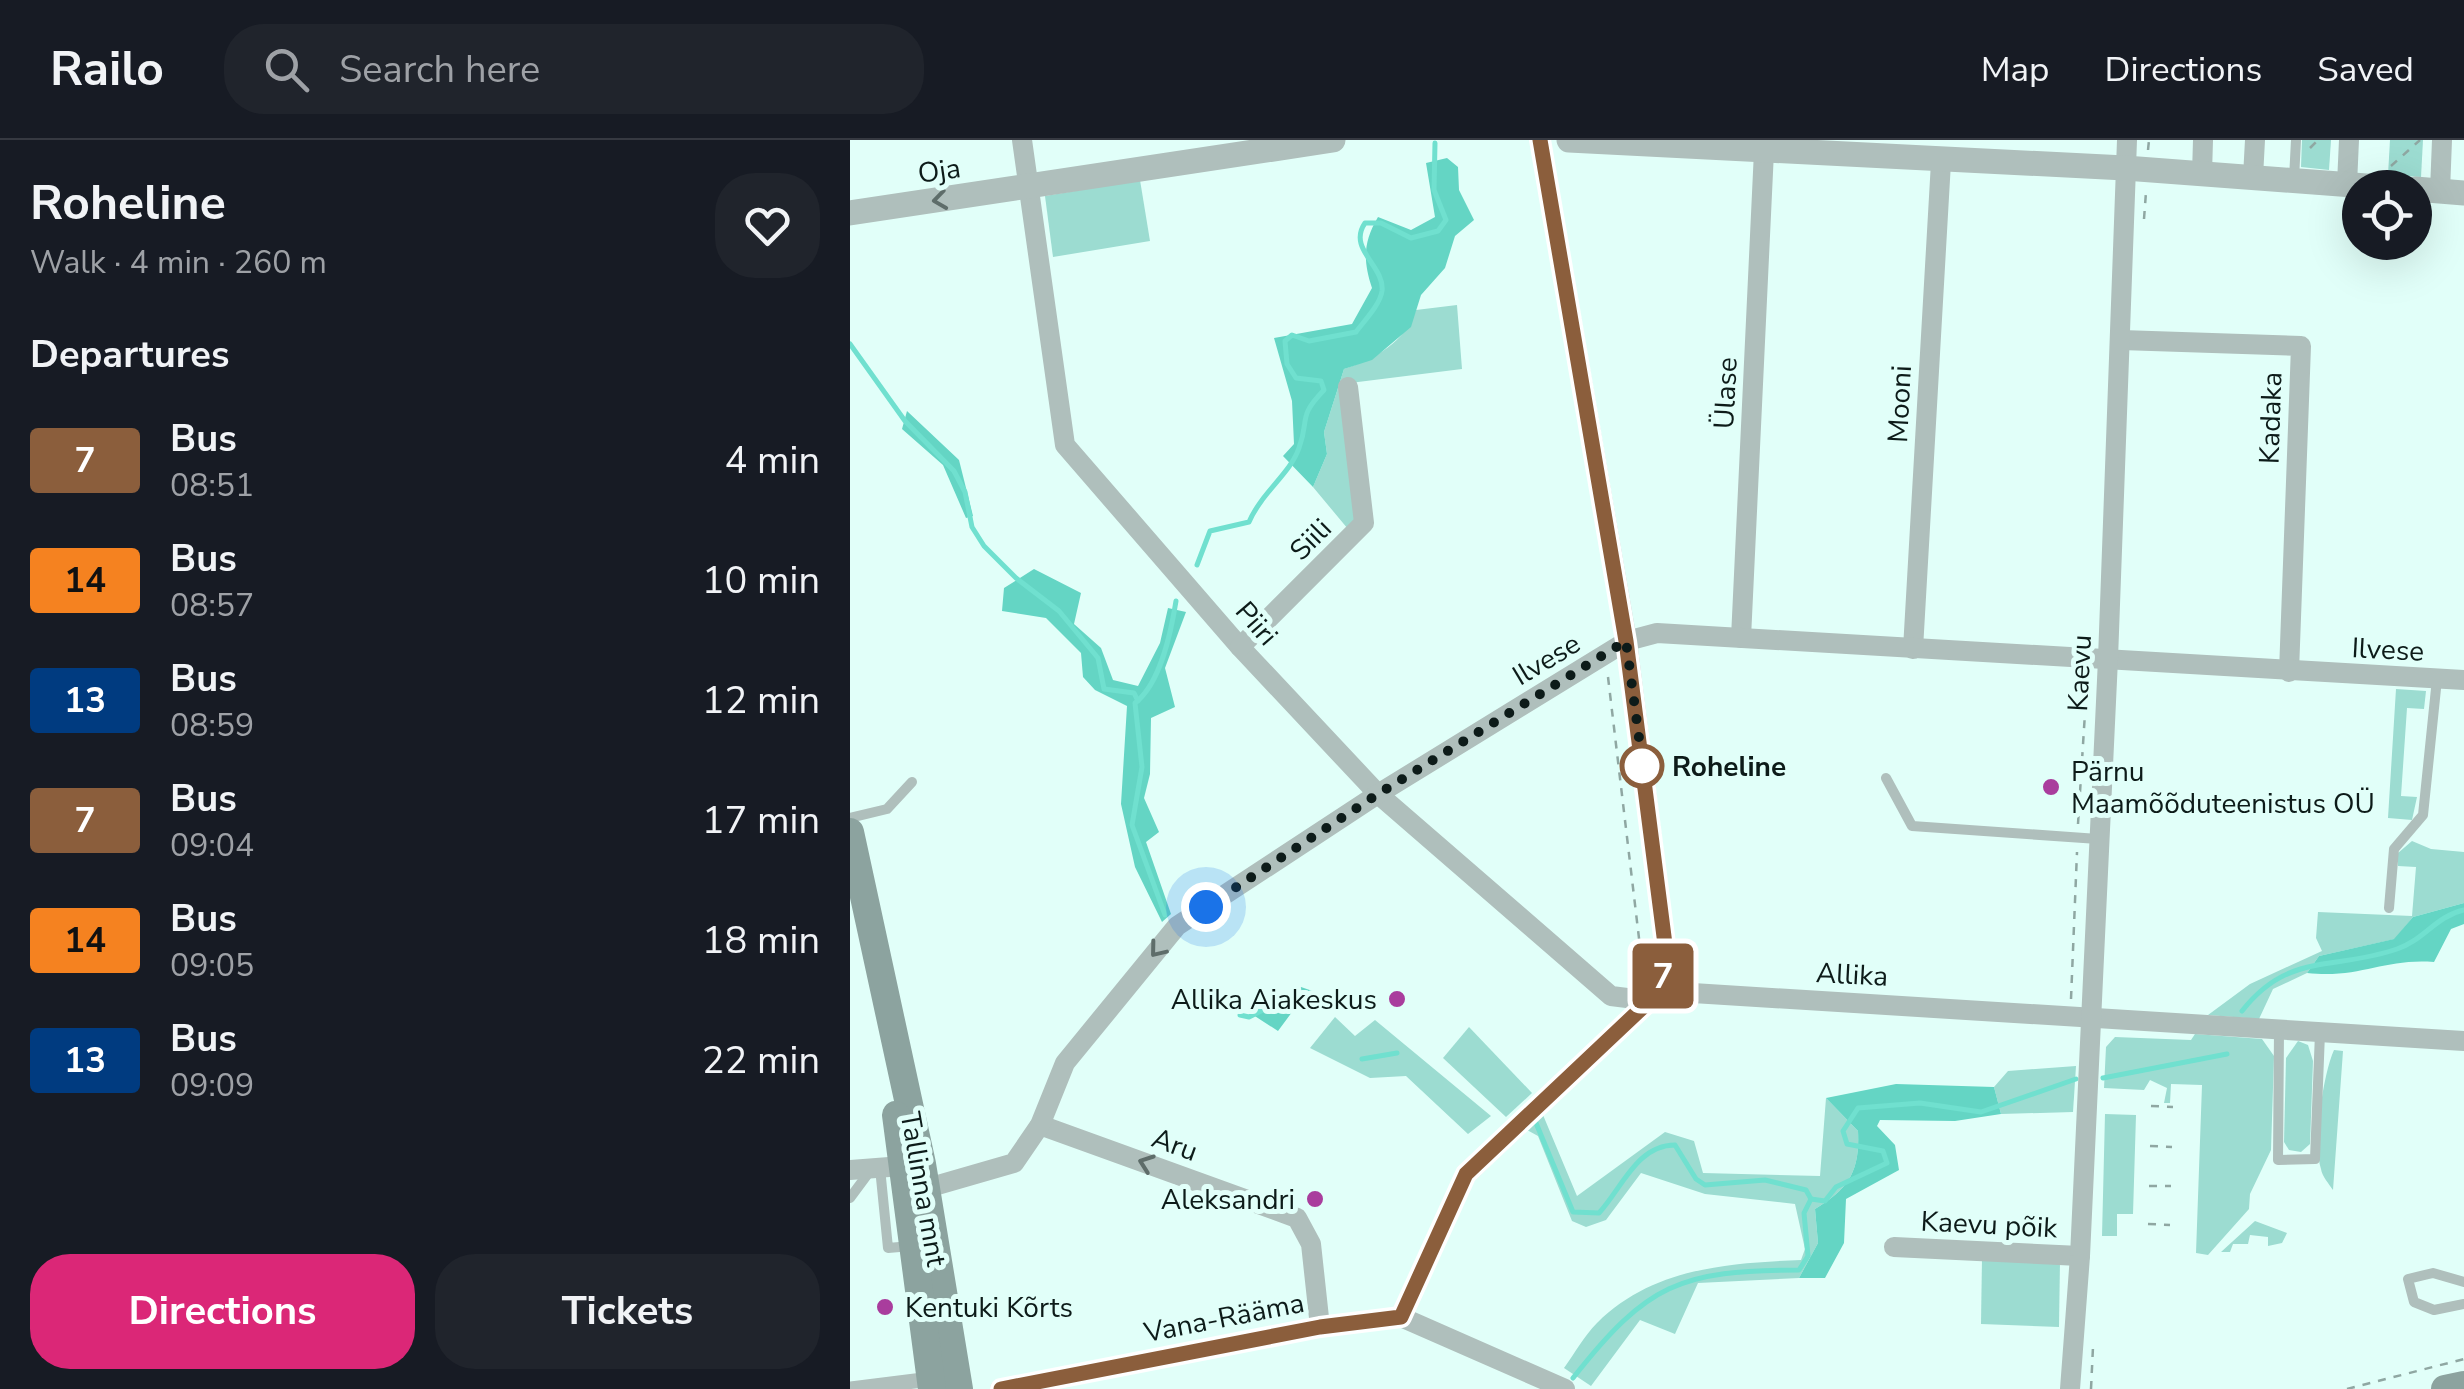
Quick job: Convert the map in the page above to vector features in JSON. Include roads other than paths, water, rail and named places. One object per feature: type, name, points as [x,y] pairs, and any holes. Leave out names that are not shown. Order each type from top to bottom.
[{"type":"main road","name":"Tallinna mnt","points":[[850,832],[885,989],[901,1175],[925,1340],[938,1386]]},
{"type":"main road","name":"Tallinna mnt","points":[[901,1175],[960,1389]]},
{"type":"main road","points":[[2445,1389],[2464,1384]]},
{"type":"street","name":"Piiri","points":[[1022,140],[1065,445],[1240,647],[1378,794],[1611,996],[1635,999],[1661,990]]},
{"type":"street","points":[[1401,1317],[1466,1174],[1661,990],[1666,952],[1626,641],[1540,140]]},
{"type":"street","points":[[1569,140],[1941,162],[2125,168],[2342,184]]},
{"type":"street","name":"Kaevu","points":[[2070,1389],[2080,1256],[2080,1016],[2088,839],[2108,659],[2126,140]]},
{"type":"street","points":[[2202,174],[2203,140]]},
{"type":"street","points":[[2252,177],[2255,140]]},
{"type":"street","points":[[2348,170],[2349,140]]},
{"type":"street","points":[[2440,191],[2442,140]]},
{"type":"street","name":"Oja","points":[[850,212],[1030,188],[1318,141]]},
{"type":"street","name":"Ülase","points":[[1742,638],[1764,151]]},
{"type":"street","name":"Mooni","points":[[1913,649],[1941,162]]},
{"type":"street","name":"Kadaka","points":[[2121,340],[2300,346],[2289,672]]},
{"type":"street","name":"Siili","points":[[1240,647],[1364,523],[1348,387]]},
{"type":"street","name":"Ilvese","points":[[850,1170],[901,1175],[1014,1163],[1040,1125],[1064,1063],[1177,926],[1378,794],[1626,641],[1657,634],[2464,680]]},
{"type":"street","name":"Allika","points":[[1661,990],[2464,1041]]},
{"type":"street","name":"Aru","points":[[1040,1125],[1296,1218],[1311,1244],[1320,1327]]},
{"type":"street","name":"Kaevu põik","points":[[1894,1248],[2080,1256]]},
{"type":"street","name":"Vana-Rääma","points":[[1000,1389],[1320,1327],[1401,1317],[1553,1386]]},
{"type":"street","points":[[850,1389],[938,1386]]},
{"type":"lane","points":[[2294,180],[2296,140]]},
{"type":"lane","points":[[2390,908],[2394,850],[2423,815],[2437,679]]},
{"type":"lane","points":[[1886,778],[1912,826],[2088,839]]},
{"type":"lane","points":[[850,818],[887,810],[912,782]]},
{"type":"lane","points":[[2279,1030],[2278,1160],[2314,1159],[2320,1033]]},
{"type":"lane","points":[[850,1198],[901,1175]]},
{"type":"lane","points":[[2464,1282],[2433,1273],[2408,1279],[2414,1302],[2434,1310],[2464,1304]]},
{"type":"waterway","points":[[1197,565],[1210,531],[1249,522],[1295,457],[1307,413],[1324,390],[1321,381],[1296,378],[1287,364],[1285,341],[1292,335],[1309,341],[1356,332],[1378,302],[1381,282],[1360,241],[1365,223],[1381,223],[1411,238],[1438,231],[1446,220],[1434,190],[1435,143]]},
{"type":"waterway","points":[[850,344],[905,421],[954,471],[965,492],[972,527],[984,546],[1016,578],[1059,611],[1098,658],[1104,689],[1134,693],[1138,701]]},
{"type":"waterway","points":[[1165,915],[1132,825],[1142,767],[1135,703],[1158,670],[1176,601]]},
{"type":"waterway","points":[[2242,1011],[2277,979],[2314,966],[2397,949],[2446,917],[2464,910]]},
{"type":"waterway","points":[[1240,1015],[1249,1017],[1291,996],[1310,995]]},
{"type":"waterway","points":[[1362,1059],[1397,1053]]},
{"type":"waterway","points":[[2103,1078],[2227,1054]]},
{"type":"waterway","points":[[1573,1378],[1623,1321],[1669,1289],[1724,1274],[1799,1270],[1808,1256],[1804,1213],[1811,1199],[1825,1201],[1836,1187],[1887,1163],[1883,1151],[1847,1144],[1843,1131],[1858,1108],[1920,1103],[1981,1112],[2076,1079]]},
{"type":"waterway","points":[[1536,1123],[1573,1212],[1599,1213],[1640,1160],[1650,1152],[1675,1145],[1696,1179],[1705,1185],[1765,1180],[1806,1190],[1811,1199]]},
{"type":"place","name":"Roheline","points":[[1642,766]]},
{"type":"place","name":"Pärnu Maamõõduteenistus OÜ","points":[[2051,787]]},
{"type":"place","name":"Allika Aiakeskus","points":[[1397,999]]},
{"type":"place","name":"Aleksandri","points":[[1315,1199]]},
{"type":"place","name":"Kentuki Kõrts","points":[[885,1307]]}]
